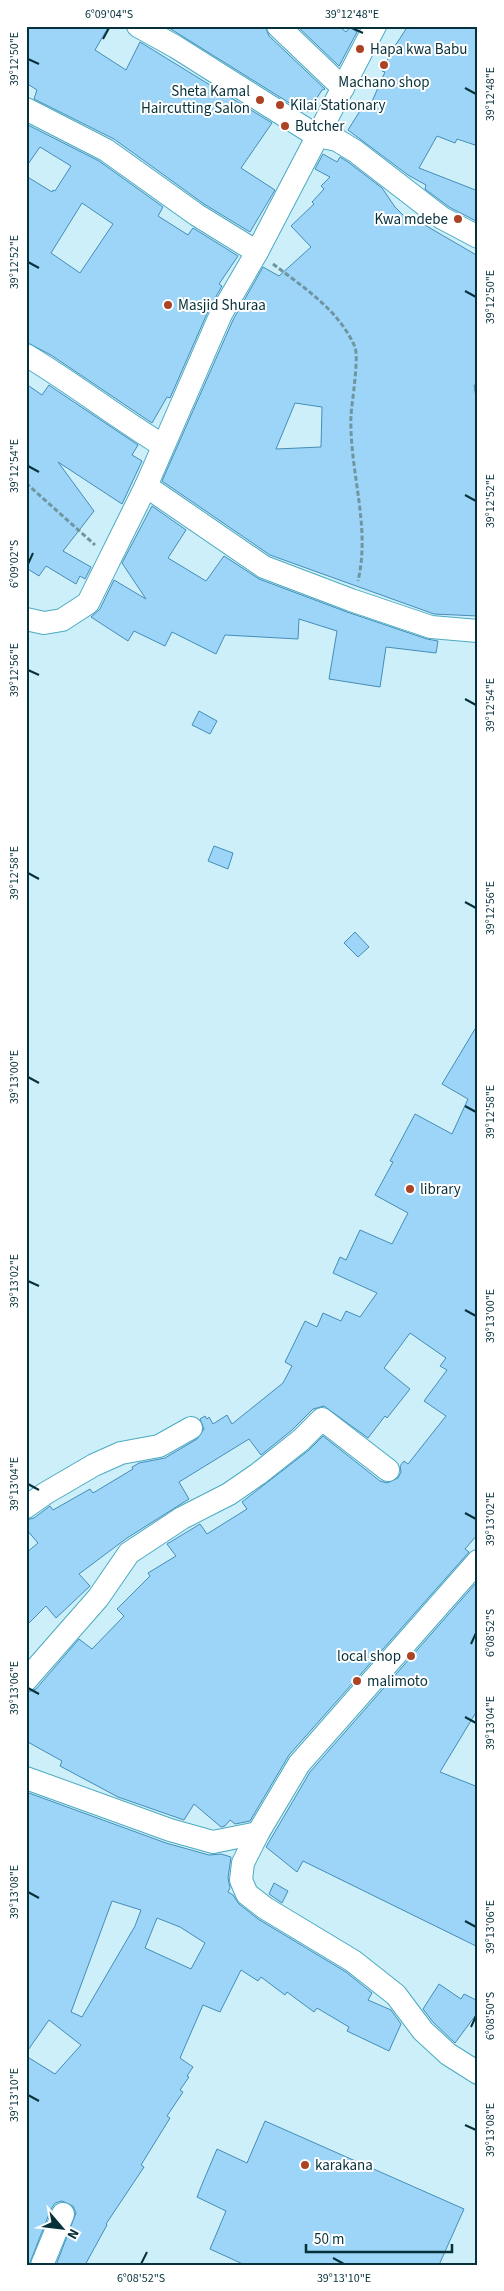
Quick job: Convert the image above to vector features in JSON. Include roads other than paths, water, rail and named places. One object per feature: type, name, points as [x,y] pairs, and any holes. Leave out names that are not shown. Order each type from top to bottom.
[{"type":"street","points":[[138,26],[176,47],[317,136],[337,140],[355,151],[442,218],[478,237]]},
{"type":"street","points":[[278,26],[343,88]]},
{"type":"street","points":[[26,619],[44,622],[62,620],[88,603],[146,486],[221,314],[257,252],[375,26]]},
{"type":"street","points":[[26,108],[106,150],[197,215],[257,252]]},
{"type":"street","points":[[26,356],[51,370],[118,418],[162,446]]},
{"type":"street","points":[[146,486],[264,567],[351,600],[431,627],[478,631]]},
{"type":"street","points":[[26,1680],[98,1598],[129,1553],[182,1518],[229,1494],[258,1474],[301,1440],[322,1419],[388,1470]]},
{"type":"street","points":[[26,1507],[94,1465],[121,1453],[159,1446],[191,1428]]},
{"type":"street","points":[[478,1561],[299,1764],[258,1833],[243,1863],[240,1880],[247,1894],[265,1908],[360,1967],[396,1995],[423,2031],[448,2054],[478,2073]]},
{"type":"street","points":[[26,1778],[170,1830],[213,1842],[258,1833]]},
{"type":"street","points":[[42,2265],[63,2214]]},
{"type":"place","name":"Hapa kwa Babu","points":[[360,49]]},
{"type":"place","name":"Machano shop","points":[[384,65]]},
{"type":"place","name":"Sheta Kamal Haircutting Salon","points":[[260,100]]},
{"type":"place","name":"Kilai Stationary","points":[[280,105]]},
{"type":"place","name":"Butcher","points":[[285,126]]},
{"type":"place","name":"Kwa mdebe","points":[[458,219]]},
{"type":"place","name":"Masjid Shuraa","points":[[168,305]]},
{"type":"place","name":"library","points":[[410,1189]]},
{"type":"place","name":"local shop","points":[[411,1656]]},
{"type":"place","name":"malimoto","points":[[357,1681]]},
{"type":"place","name":"karakana","points":[[305,2165]]}]
